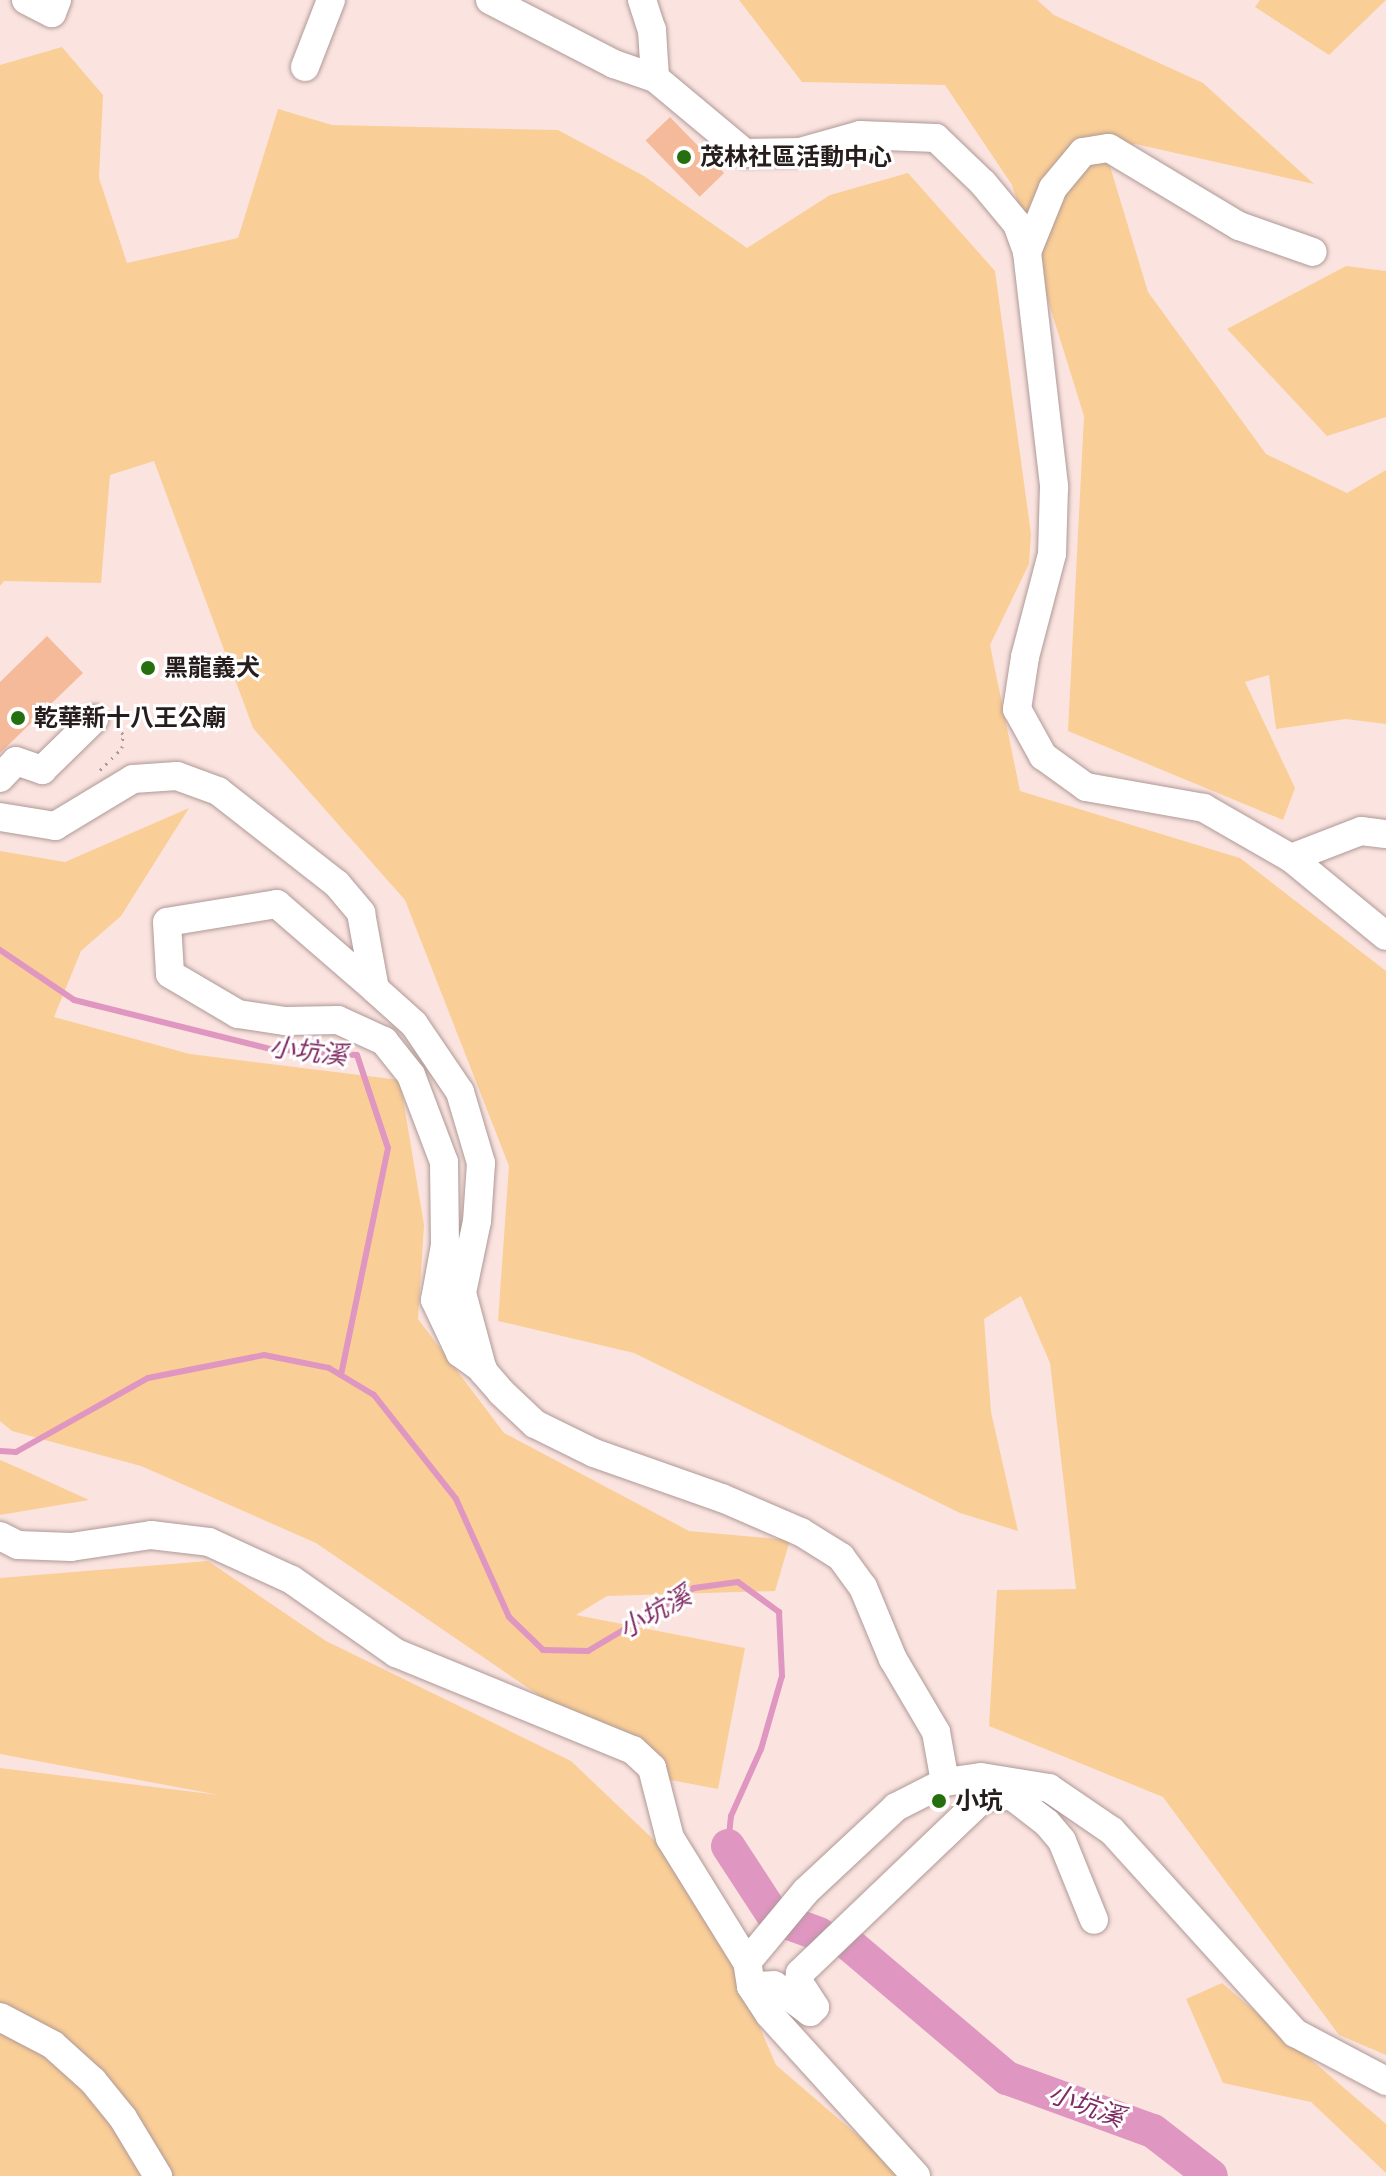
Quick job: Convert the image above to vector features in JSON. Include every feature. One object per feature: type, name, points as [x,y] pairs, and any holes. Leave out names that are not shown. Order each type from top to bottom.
[{"type":"street","points":[[26,0],[52,13],[57,0]]},
{"type":"street","points":[[305,67],[331,0]]},
{"type":"street","points":[[490,0],[614,64],[655,78],[745,153],[800,152],[860,135],[936,138],[1017,224],[1027,252],[1054,487],[1052,554],[1017,709],[1043,756],[1086,787],[1204,808],[1291,858],[1386,936]]},
{"type":"street","points":[[642,0],[652,30],[655,78]]},
{"type":"street","points":[[1027,252],[1053,188],[1083,152],[1109,148],[1239,226],[1313,252]]},
{"type":"street","points":[[0,778],[16,761],[42,770],[104,721]]},
{"type":"street","points":[[0,817],[55,826],[133,779],[177,776],[218,791],[337,884],[361,913],[375,989]]},
{"type":"street","points":[[1291,858],[1361,831],[1386,834]]},
{"type":"street","points":[[483,1371],[462,1293],[477,1221],[481,1163],[460,1092],[414,1024],[277,904],[167,922],[170,974],[238,1014],[285,1021],[338,1020],[384,1041],[411,1075],[444,1162],[445,1245],[435,1300],[460,1353],[483,1371],[535,1424],[594,1453],[722,1498],[801,1532],[841,1557],[863,1587],[893,1659],[936,1732],[945,1782]]},
{"type":"street","points":[[0,1536],[18,1545],[45,1546],[151,1535],[209,1542],[292,1580],[396,1653],[633,1750],[652,1768],[670,1838],[769,2014],[916,2176]]},
{"type":"street","points":[[749,1974],[763,1939],[806,1891],[896,1807],[945,1782],[981,1777],[1013,1789],[1062,1841],[1094,1920]]},
{"type":"street","points":[[749,1974],[774,1985],[810,2012],[815,2007],[799,1982],[800,1973],[984,1797],[1013,1789],[1049,1788],[1112,1831],[1295,2033],[1386,2081]]},
{"type":"street","points":[[0,2017],[53,2045],[93,2081],[123,2118],[158,2176]]},
{"type":"path","points":[[104,721],[123,734],[122,748],[88,782],[105,796]]},
{"type":"shaded area","points":[[739,0],[1037,0],[1054,15],[1203,83],[1314,184],[1135,144],[1106,153],[1148,292],[1266,454],[1347,493],[1386,470],[1386,724],[1346,719],[1276,729],[1269,675],[1245,682],[1295,788],[1283,820],[1068,731],[1084,416],[1012,185],[945,85],[802,82]]},
{"type":"shaded area","points":[[1260,0],[1386,0],[1329,55],[1255,7]]},
{"type":"shaded area","points":[[62,47],[103,95],[99,178],[127,263],[238,238],[278,109],[332,125],[558,130],[644,176],[747,248],[830,195],[908,173],[995,271],[1031,534],[1029,564],[990,645],[1020,791],[1240,858],[1386,971],[1386,2055],[1339,2035],[1163,1797],[989,1726],[997,1590],[1076,1589],[1050,1363],[1021,1296],[984,1319],[991,1412],[1018,1531],[960,1513],[634,1353],[498,1321],[509,1166],[405,900],[253,728],[154,461],[110,475],[101,583],[4,581],[0,586],[0,65]]},
{"type":"shaded area","points":[[1346,266],[1386,271],[1386,417],[1327,436],[1227,329]]},
{"type":"shaded area","points":[[189,808],[121,916],[81,951],[54,1017],[190,1054],[400,1080],[424,1225],[418,1319],[504,1433],[689,1531],[790,1540],[775,1591],[607,1596],[576,1615],[745,1648],[718,1789],[660,1778],[316,1543],[141,1466],[12,1431],[0,1421],[0,851],[65,862]]},
{"type":"shaded area","points":[[0,1460],[21,1469],[89,1500],[0,1515]]},
{"type":"shaded area","points":[[208,1561],[326,1641],[571,1761],[697,1881],[776,2065],[905,2176],[0,2176],[0,1768],[219,1795],[0,1754],[0,1578]]},
{"type":"shaded area","points":[[1222,1983],[1386,2124],[1386,2173],[1311,2102],[1223,2083],[1186,1999]]},
{"type":"building","name":"茂林社區活動中心","points":[[670,117],[724,173],[700,197],[646,141]]},
{"type":"building","name":"乾華新十八王公廟","points":[[47,636],[83,673],[0,753],[0,682]]},
{"type":"waterway","name":"小坑溪","points":[[0,950],[74,1000],[271,1049],[357,1055],[388,1148],[341,1375]]},
{"type":"waterway","name":"小坑溪","points":[[0,1451],[16,1452],[148,1378],[264,1355],[329,1368],[374,1395],[456,1499],[509,1617],[543,1650],[588,1651],[694,1588],[738,1582],[779,1612],[782,1676],[761,1749],[731,1816],[728,1846]]},
{"type":"waterway","name":"小坑溪","points":[[728,1846],[775,1918],[819,1934]]},
{"type":"waterway","name":"小坑溪","points":[[850,1945],[1007,2078],[1153,2131],[1211,2176]]},
{"type":"place","name":"茂林社區活動中心","points":[[684,157]]},
{"type":"place","name":"黑龍義犬","points":[[148,668]]},
{"type":"place","name":"乾華新十八王公廟","points":[[18,718]]},
{"type":"place","name":"小坑","points":[[939,1801]]}]
